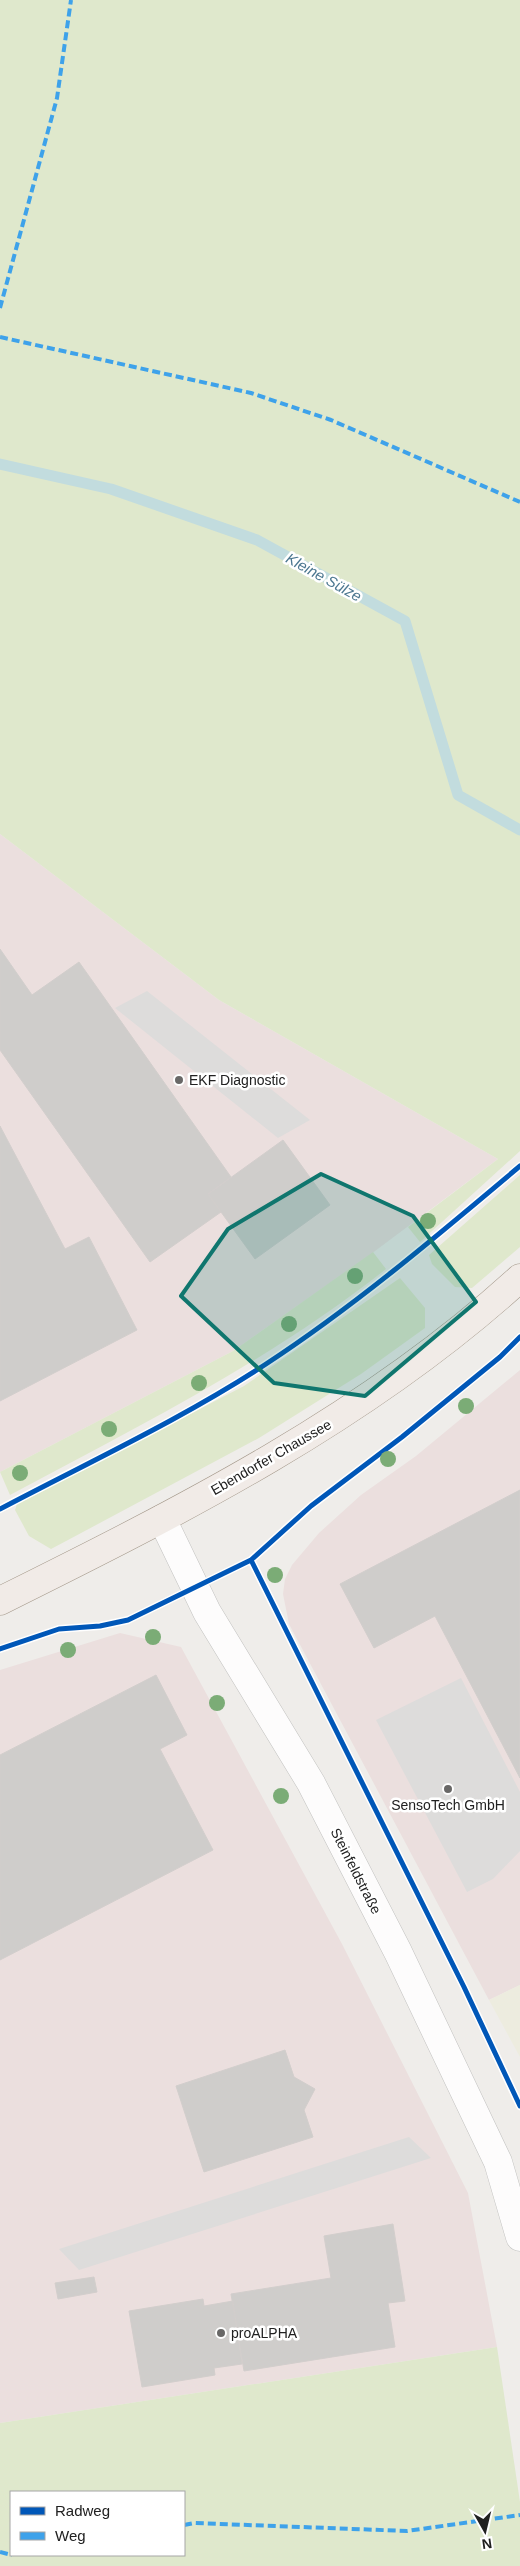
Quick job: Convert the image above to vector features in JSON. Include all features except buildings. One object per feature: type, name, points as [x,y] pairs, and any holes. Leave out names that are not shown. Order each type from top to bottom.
[{"type":"main road","name":"Ebendorfer Chaussee","points":[[0,1601],[162,1519],[237,1478],[354,1407],[424,1358],[520,1278]]},
{"type":"street","name":"Steinfeldstraße","points":[[162,1519],[207,1612],[311,1783],[398,1952],[498,2162],[520,2237]]},
{"type":"highlighted area","points":[[321,1174],[413,1216],[476,1302],[365,1396],[274,1383],[181,1296],[228,1229]]},
{"type":"shaded area","name":"EKF Diagnostic","points":[[0,834],[219,1000],[498,1159],[371,1254],[233,1351],[0,1472]]},
{"type":"shaded area","points":[[147,991],[310,1120],[278,1138],[115,1008]]},
{"type":"shaded area","name":"SensoTech GmbH","points":[[520,1370],[520,1985],[489,2000],[289,1624],[283,1594],[285,1579],[292,1565],[319,1533],[361,1495],[416,1456]]},
{"type":"shaded area","points":[[120,1633],[181,1647],[342,1944],[468,2193],[497,2347],[0,2423],[0,1670]]},
{"type":"shaded area","points":[[461,1678],[520,1792],[520,1851],[493,1879],[467,1892],[376,1720]]},
{"type":"shaded area","points":[[520,1985],[520,2057],[489,2000]]},
{"type":"shaded area","points":[[409,2137],[431,2158],[79,2270],[59,2249]]},
{"type":"green space","points":[[0,0],[520,0],[520,1151],[420,1242],[408,1227],[498,1159],[219,1000],[0,834]]},
{"type":"green space","points":[[520,1175],[520,1247],[472,1288],[455,1287],[432,1264],[429,1255]]},
{"type":"green space","points":[[373,1252],[386,1269],[297,1333],[203,1390],[10,1495],[0,1472],[233,1351]]},
{"type":"green space","points":[[400,1278],[425,1308],[425,1328],[361,1374],[259,1438],[51,1549],[29,1536],[15,1510],[17,1504],[244,1386]]},
{"type":"green space","points":[[497,2347],[520,2502],[520,2566],[0,2566],[0,2423]]},
{"type":"waterway","name":"Kleine Sülze","points":[[0,464],[111,489],[257,540],[405,621],[458,795],[520,830]]},
{"type":"marked path","points":[[0,308],[57,98],[71,0]]},
{"type":"marked path","points":[[0,337],[251,393],[331,420],[520,502]]},
{"type":"marked path","points":[[185,2525],[194,2523],[407,2531],[520,2515]]},
{"type":"marked path","points":[[0,2552],[10,2554]]},
{"type":"cycle path","points":[[0,1509],[135,1440],[202,1403],[266,1364],[364,1294],[520,1166]]},
{"type":"cycle path","points":[[0,1649],[59,1629],[100,1626],[128,1620],[251,1560],[311,1506],[402,1437],[500,1357],[520,1337]]},
{"type":"cycle path","points":[[251,1560],[464,1987],[520,2106]]},
{"type":"place","name":"EKF Diagnostic","points":[[179,1080]]},
{"type":"place","name":"SensoTech GmbH","points":[[448,1789]]},
{"type":"place","name":"proALPHA","points":[[221,2333]]}]
